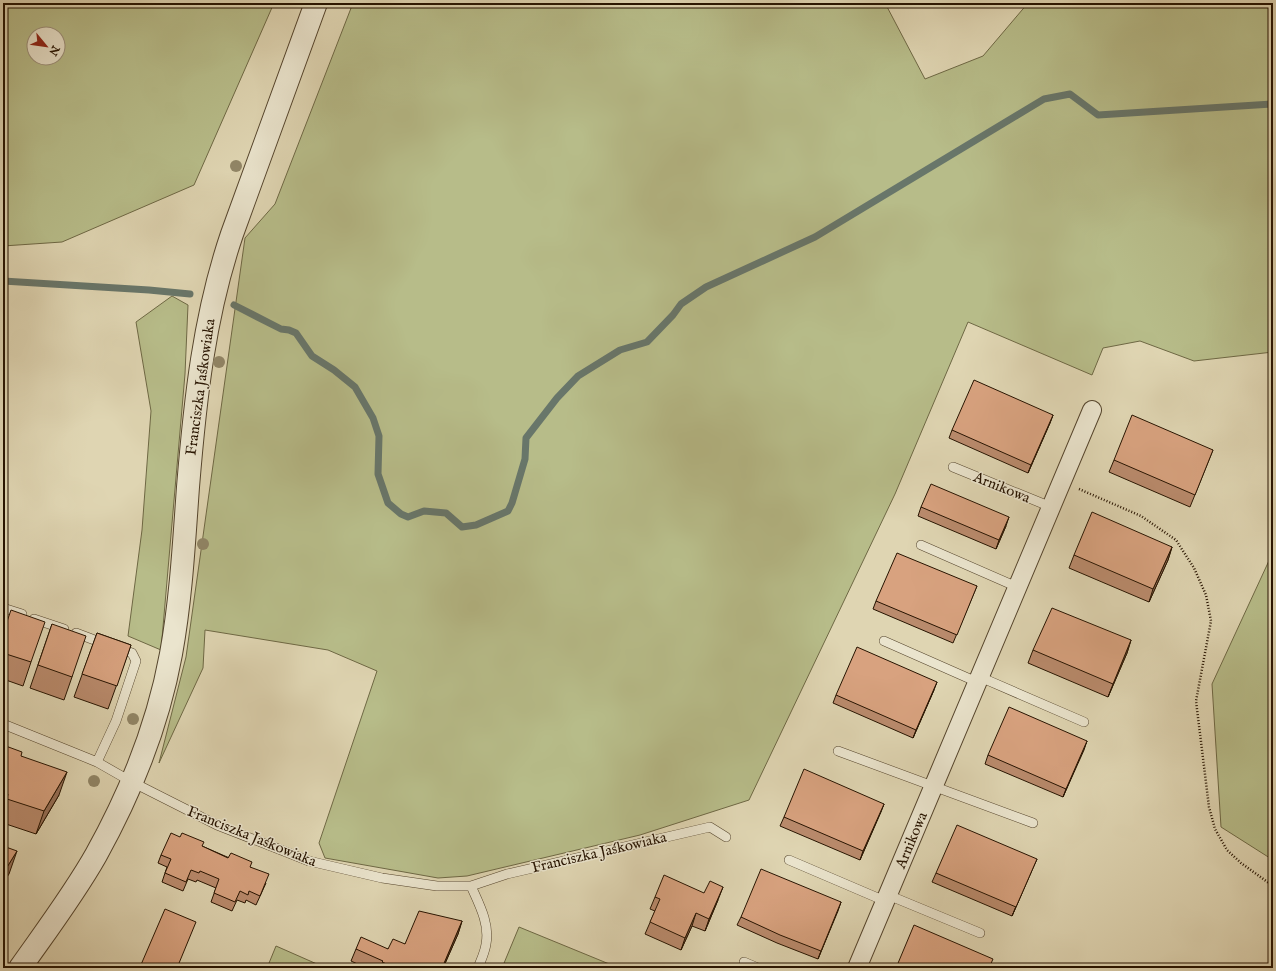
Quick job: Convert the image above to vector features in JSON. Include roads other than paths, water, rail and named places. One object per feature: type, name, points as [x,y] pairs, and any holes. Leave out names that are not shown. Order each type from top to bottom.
[{"type":"street","name":"Franciszka Jaśkowiaka","points":[[20,968],[64,905],[96,855],[132,782],[144,752],[156,714],[167,673],[174,634],[181,582],[199,382],[205,340],[217,282],[232,234],[316,3]]},
{"type":"street","name":"Arnikowa","points":[[857,968],[1092,410]]},
{"type":"lane","name":"Arnikowa","points":[[953,467],[1051,507]]},
{"type":"lane","points":[[922,545],[1017,587]]},
{"type":"lane","points":[[3,608],[132,653],[136,661],[134,669],[116,721],[97,762]]},
{"type":"lane","points":[[884,641],[1084,722]]},
{"type":"lane","points":[[3,724],[97,762],[132,782]]},
{"type":"lane","points":[[838,751],[1033,823]]},
{"type":"lane","name":"Franciszka Jaśkowiaka","points":[[132,782],[217,825],[309,861],[382,878],[436,886],[471,886],[507,874],[710,827],[726,837]]},
{"type":"lane","points":[[789,860],[980,933]]},
{"type":"lane","points":[[471,886],[482,910],[487,926],[486,944],[478,968]]},
{"type":"lane","points":[[744,962],[758,968]]},
{"type":"waterway","points":[[234,305],[281,329],[296,333],[312,356],[334,370],[355,387],[373,418],[379,436],[378,474],[388,503],[401,514],[408,517],[424,511],[446,513],[462,527],[476,525],[508,511],[512,503],[525,459],[526,438],[557,398],[578,376],[620,350],[647,342],[673,315],[681,304],[706,287],[815,237],[1044,99],[1070,94],[1098,115],[1273,104]]},
{"type":"waterway","points":[[3,281],[190,294]]}]
